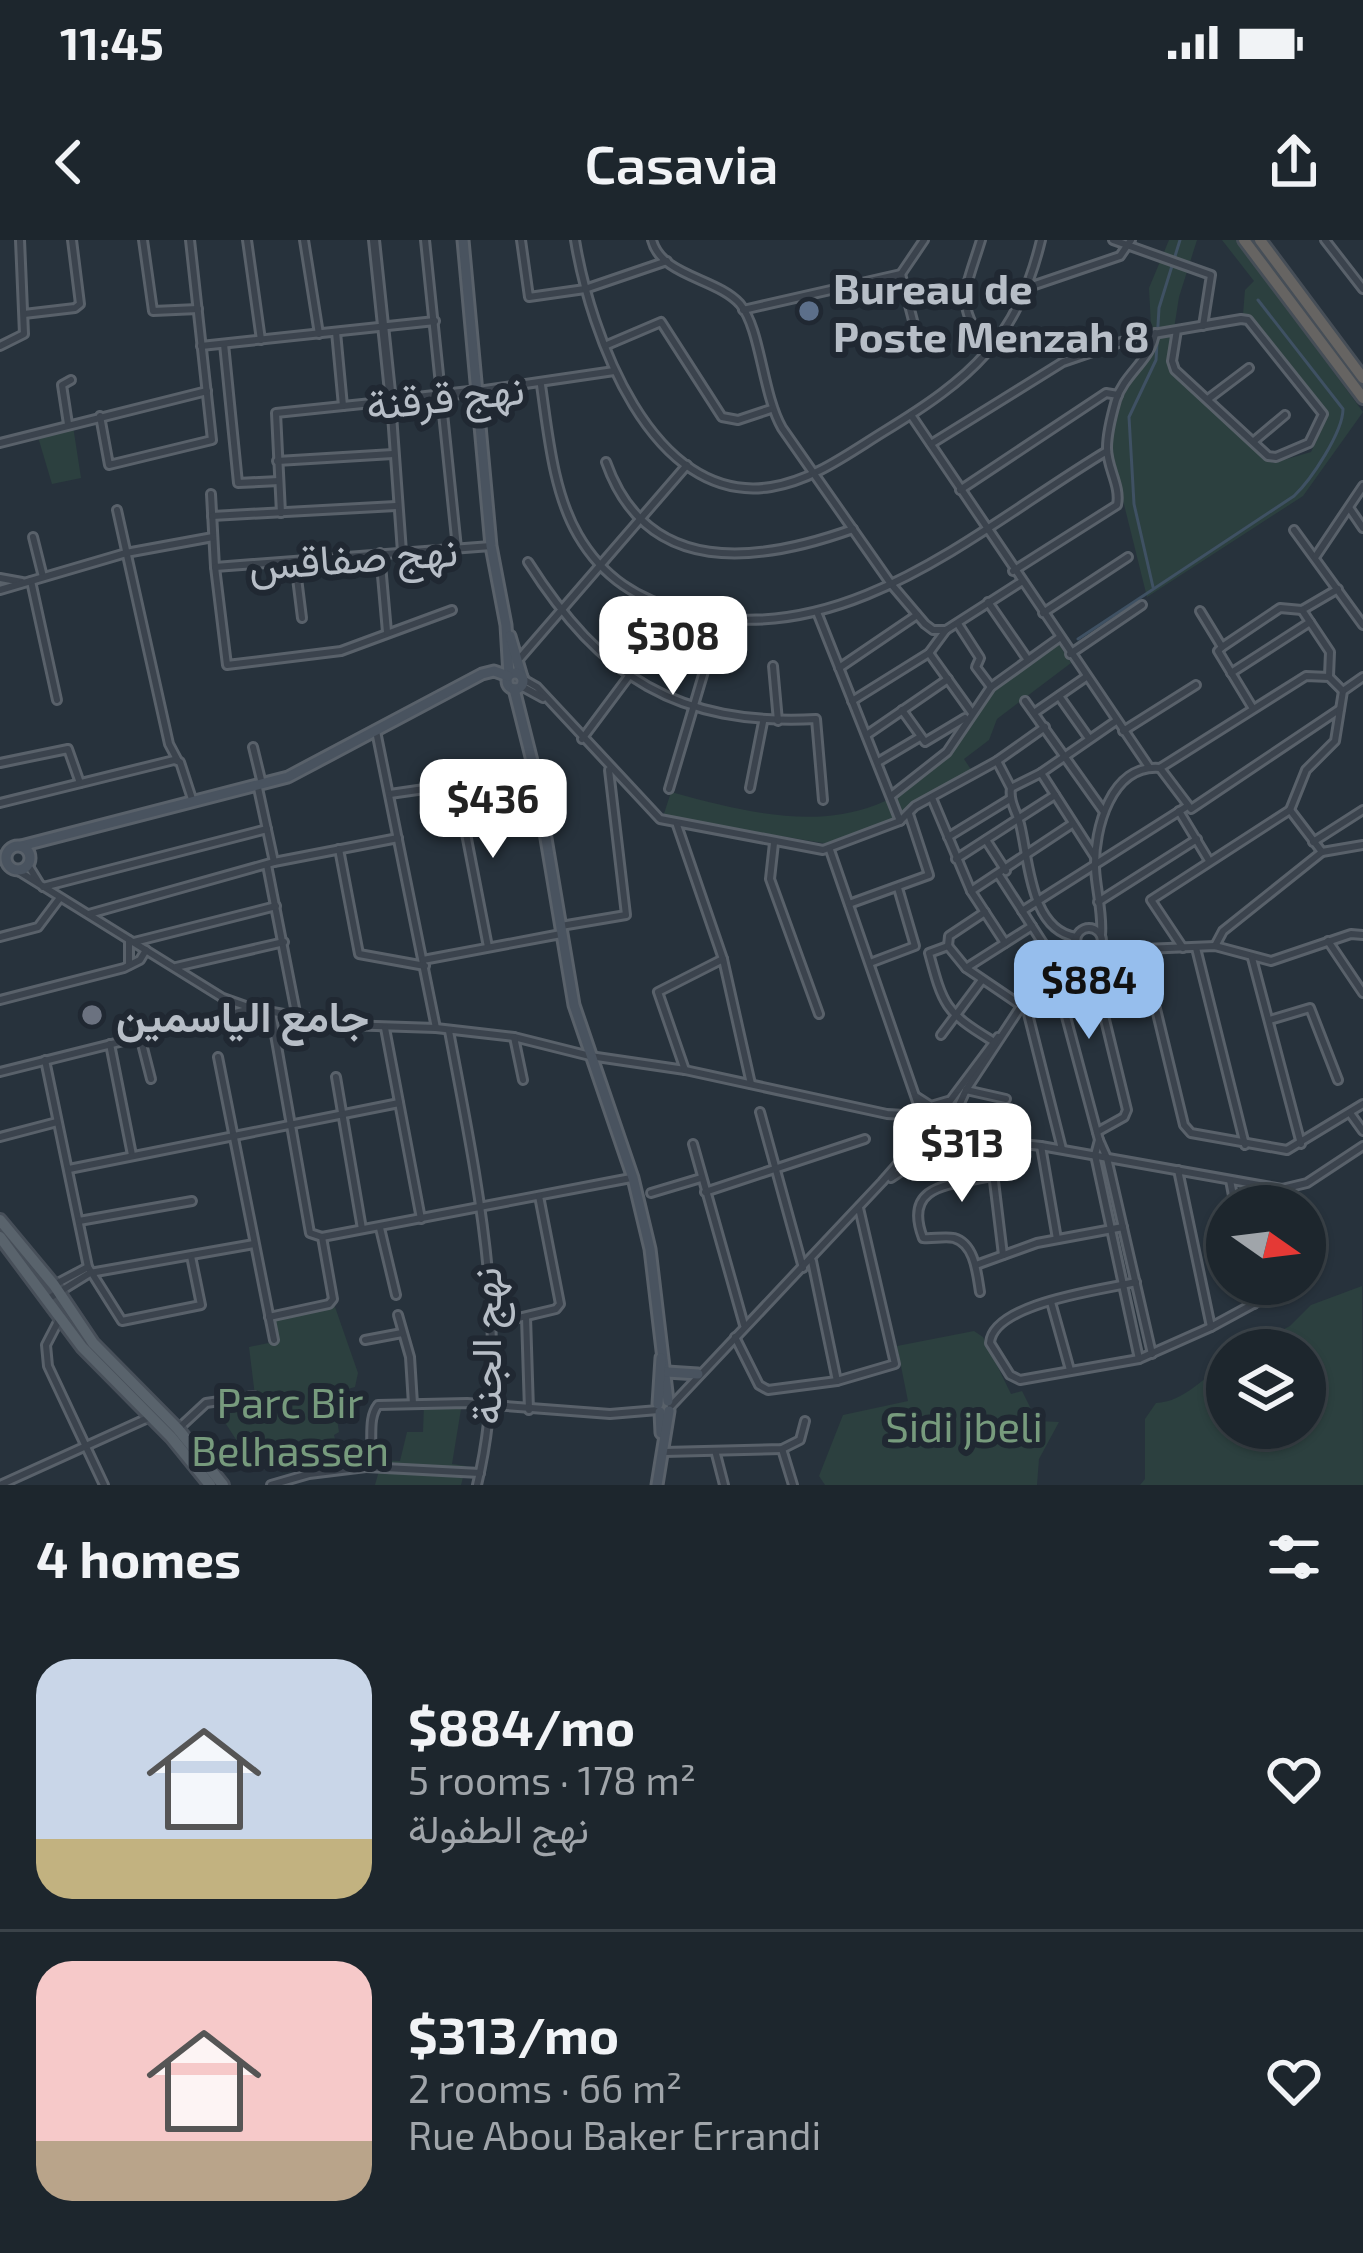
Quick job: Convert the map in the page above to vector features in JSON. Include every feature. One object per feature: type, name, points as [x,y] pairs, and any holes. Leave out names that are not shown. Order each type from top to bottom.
[{"type":"highway","points":[[1244,240],[1363,398]]},
{"type":"highway","points":[[1259,240],[1363,378]]},
{"type":"main road","points":[[463,240],[491,546],[574,1005],[634,1178],[650,1249],[667,1372],[657,1485]]},
{"type":"main road","points":[[506,626],[520,658],[516,681]]},
{"type":"main road","points":[[43,840],[29,861],[8,865],[11,848],[288,777],[494,671],[508,646]]},
{"type":"main road","points":[[494,671],[516,681]]},
{"type":"main road","points":[[478,677],[516,681]]},
{"type":"main road","points":[[11,848],[29,861]]},
{"type":"main road","points":[[0,1220],[50,1292],[60,1318],[210,1485]]},
{"type":"main road","points":[[0,1237],[93,1343],[178,1429],[221,1484]]},
{"type":"main road","points":[[663,1341],[664,1407]]},
{"type":"main road","points":[[667,1372],[698,1374]]},
{"type":"street","points":[[0,346],[22,338],[20,240]]},
{"type":"street","points":[[24,314],[80,304],[72,240]]},
{"type":"street","points":[[143,240],[153,310],[198,310]]},
{"type":"street","points":[[100,416],[109,465],[212,440],[190,240]]},
{"type":"street","points":[[248,240],[261,340]]},
{"type":"street","points":[[304,240],[319,334]]},
{"type":"street","points":[[374,240],[386,327],[402,552]]},
{"type":"street","points":[[425,240],[457,548]]},
{"type":"street","points":[[521,240],[529,297],[585,289],[667,261]]},
{"type":"street","points":[[575,240],[585,289],[614,371],[648,424],[708,479],[747,489],[772,487],[815,473],[911,415],[988,352],[1029,287],[1041,240]]},
{"type":"street","points":[[652,240],[655,251],[667,261],[724,292],[743,310],[771,409],[891,584],[933,629],[946,630]]},
{"type":"street","points":[[743,310],[901,274],[923,240]]},
{"type":"street","points":[[981,240],[963,308],[988,352]]},
{"type":"street","points":[[1113,240],[1211,275],[1203,326]]},
{"type":"street","points":[[1325,240],[1363,290]]},
{"type":"street","points":[[1333,249],[1345,240]]},
{"type":"street","points":[[1029,287],[1120,256],[1130,243]]},
{"type":"street","points":[[901,274],[919,344]]},
{"type":"street","points":[[931,444],[1063,362],[1155,334],[1177,330],[1203,326],[1248,320],[1323,414],[1306,446],[1271,457],[1253,441],[1172,365],[1177,330]]},
{"type":"street","points":[[201,346],[435,321]]},
{"type":"street","points":[[605,345],[657,322],[666,328],[725,419],[738,420],[771,409]]},
{"type":"street","points":[[336,332],[343,406]]},
{"type":"street","points":[[1013,571],[1118,505],[1107,451],[1118,395],[1129,374],[1152,349],[1155,334]]},
{"type":"street","points":[[224,343],[238,484],[279,481]]},
{"type":"street","points":[[1208,400],[1249,368]]},
{"type":"street","name":"نهج قرقنة","points":[[277,461],[276,413],[541,385],[614,371]]},
{"type":"street","points":[[68,424],[62,385],[71,380]]},
{"type":"street","points":[[541,385],[566,506],[576,532],[601,568],[644,600],[719,621],[818,612],[891,584],[987,530],[1107,451]]},
{"type":"street","points":[[0,443],[207,391]]},
{"type":"street","points":[[960,490],[1106,393],[1118,395]]},
{"type":"street","points":[[911,415],[1149,767]]},
{"type":"street","points":[[1253,441],[1285,415]]},
{"type":"street","points":[[281,513],[277,461],[393,454]]},
{"type":"street","points":[[606,462],[620,497],[639,520],[692,547],[742,556],[800,548],[854,529]]},
{"type":"street","points":[[520,658],[687,464]]},
{"type":"street","points":[[1316,556],[1362,488]]},
{"type":"street","points":[[212,494],[224,663],[237,666],[331,653],[452,610]]},
{"type":"street","points":[[212,516],[396,506]]},
{"type":"street","points":[[1350,509],[1363,529]]},
{"type":"street","points":[[118,510],[169,744],[194,802]]},
{"type":"street","points":[[1294,530],[1363,625]]},
{"type":"street","points":[[34,536],[43,577]]},
{"type":"street","points":[[0,590],[126,553],[213,537]]},
{"type":"street","name":"نهج صفاقس","points":[[215,567],[491,546]]},
{"type":"street","points":[[380,554],[387,632]]},
{"type":"street","points":[[1043,613],[1128,557]]},
{"type":"street","points":[[295,560],[302,618]]},
{"type":"street","points":[[528,562],[560,612],[629,676],[693,706],[763,722],[816,719],[823,800]]},
{"type":"street","points":[[0,578],[29,582]]},
{"type":"street","points":[[852,700],[929,653],[946,630],[1022,581]]},
{"type":"street","points":[[29,582],[57,700]]},
{"type":"street","points":[[1252,707],[1218,651],[1280,608],[1302,610],[1338,589]]},
{"type":"street","points":[[988,602],[1028,660]]},
{"type":"street","points":[[1070,654],[1142,605]]},
{"type":"street","points":[[1183,949],[1150,901],[1290,810],[1306,770],[1335,741],[1342,691],[1329,676],[1330,652],[1302,610]]},
{"type":"street","points":[[1200,611],[1222,647]]},
{"type":"street","points":[[818,612],[900,821]]},
{"type":"street","points":[[839,668],[917,615]]},
{"type":"street","points":[[669,789],[719,621]]},
{"type":"street","points":[[1232,673],[1310,622]]},
{"type":"street","points":[[958,624],[980,658],[976,667],[991,687]]},
{"type":"street","points":[[891,796],[947,752],[991,687],[1059,638]]},
{"type":"street","points":[[929,653],[970,714]]},
{"type":"street","points":[[772,666],[778,721]]},
{"type":"street","points":[[582,740],[629,676]]},
{"type":"street","points":[[1091,953],[1102,944],[1095,861],[1104,812],[1125,779],[1149,767],[1160,768],[1306,676],[1329,676]]},
{"type":"street","points":[[1034,712],[1086,677]]},
{"type":"street","points":[[1342,691],[1363,677]]},
{"type":"street","points":[[868,734],[947,680]]},
{"type":"street","points":[[516,681],[547,699],[653,814],[677,825],[830,850],[900,821],[915,806],[1045,727]]},
{"type":"street","points":[[1123,731],[1196,685]]},
{"type":"street","points":[[1059,696],[1089,738]]},
{"type":"street","points":[[1025,701],[1104,812]]},
{"type":"street","points":[[1022,911],[1095,861],[1183,808],[1192,808],[1340,709]]},
{"type":"street","points":[[902,710],[927,741],[970,714]]},
{"type":"street","points":[[1011,788],[1116,721]]},
{"type":"street","points":[[750,788],[763,722]]},
{"type":"street","points":[[376,731],[436,1028]]},
{"type":"street","points":[[878,762],[920,736]]},
{"type":"street","points":[[168,761],[169,744]]},
{"type":"street","points":[[253,747],[297,1018]]},
{"type":"street","points":[[0,763],[68,748],[80,783]]},
{"type":"street","points":[[997,760],[1011,788],[1037,903],[1061,932],[1076,938]]},
{"type":"street","points":[[0,803],[178,761]]},
{"type":"street","points":[[339,849],[359,954],[424,963],[626,915],[608,767]]},
{"type":"street","points":[[1160,768],[1209,860]]},
{"type":"street","points":[[389,794],[535,773]]},
{"type":"street","points":[[1041,773],[1095,861]]},
{"type":"street","points":[[456,782],[488,947]]},
{"type":"street","points":[[956,860],[1055,795]]},
{"type":"street","points":[[932,798],[971,891],[1005,943]]},
{"type":"street","points":[[948,837],[1010,799]]},
{"type":"street","points":[[1290,810],[1322,852]]},
{"type":"street","points":[[1313,842],[1363,810]]},
{"type":"street","points":[[849,904],[925,878],[930,872],[909,814]]},
{"type":"street","points":[[971,891],[1072,824]]},
{"type":"street","points":[[677,825],[723,959],[751,1084]]},
{"type":"street","points":[[41,885],[267,830]]},
{"type":"street","points":[[89,914],[271,864],[398,838]]},
{"type":"street","points":[[366,1467],[374,1409],[385,1404],[610,1414],[664,1407],[883,1183],[1099,907],[1197,838]]},
{"type":"street","points":[[986,839],[1022,911],[1057,965]]},
{"type":"street","points":[[774,843],[770,879],[819,1014]]},
{"type":"street","points":[[1215,946],[1223,931],[1322,852],[1363,845]]},
{"type":"street","points":[[830,850],[922,1118],[941,1145]]},
{"type":"street","points":[[29,861],[41,885]]},
{"type":"street","points":[[8,865],[223,998],[251,1008],[297,1018],[514,1037],[590,1056],[686,1070],[922,1118]]},
{"type":"street","points":[[869,964],[915,946],[898,888]]},
{"type":"street","points":[[0,937],[38,927],[60,898]]},
{"type":"street","points":[[131,941],[276,906]]},
{"type":"street","points":[[985,912],[949,936],[948,946],[982,980],[1022,1001],[1062,1149]]},
{"type":"street","points":[[966,968],[1032,926]]},
{"type":"street","points":[[1083,929],[1093,928],[1101,935]]},
{"type":"street","points":[[1057,965],[1091,953],[1215,946],[1275,961],[1363,934]]},
{"type":"street","points":[[1076,938],[1078,948],[1091,953]]},
{"type":"street","points":[[129,965],[131,941]]},
{"type":"street","points":[[1328,941],[1363,993]]},
{"type":"street","points":[[175,967],[284,942]]},
{"type":"street","points":[[948,946],[928,953],[945,1005],[953,1016],[995,1041]]},
{"type":"street","points":[[1196,948],[1245,1145]]},
{"type":"street","points":[[129,965],[144,949]]},
{"type":"street","points":[[1142,951],[1184,1125],[1194,1135],[1280,1151],[1301,1144],[1363,1104]]},
{"type":"street","points":[[1091,953],[1127,1110],[1098,1136],[1095,1155],[1139,1359]]},
{"type":"street","points":[[1252,958],[1301,1144]]},
{"type":"street","points":[[686,1070],[658,992],[723,959]]},
{"type":"street","points":[[0,1000],[129,965],[165,963]]},
{"type":"street","points":[[941,1035],[982,980]]},
{"type":"street","points":[[1057,983],[1107,1157],[1152,1354]]},
{"type":"street","points":[[0,1072],[251,1008]]},
{"type":"street","points":[[1270,1020],[1310,1008],[1338,1080]]},
{"type":"street","points":[[271,1012],[310,1233],[322,1237],[380,1228],[634,1178]]},
{"type":"street","points":[[384,1027],[421,1219]]},
{"type":"street","name":"نهج الجنة","points":[[449,1029],[482,1207],[490,1406],[477,1485]]},
{"type":"street","points":[[140,1036],[151,1079]]},
{"type":"street","points":[[514,1037],[523,1080]]},
{"type":"street","points":[[941,1145],[953,1113],[995,1041]]},
{"type":"street","points":[[110,1044],[132,1156]]},
{"type":"street","points":[[218,1058],[274,1340]]},
{"type":"street","points":[[45,1060],[89,1270],[122,1321],[201,1305],[191,1256]]},
{"type":"street","points":[[336,1077],[362,1229]]},
{"type":"street","points":[[965,1090],[1006,1100]]},
{"type":"street","points":[[913,1093],[932,1106],[952,1100]]},
{"type":"street","points":[[69,1169],[399,1103]]},
{"type":"street","points":[[760,1112],[803,1268]]},
{"type":"street","points":[[953,1113],[974,1138]]},
{"type":"street","points":[[1350,1113],[1363,1131]]},
{"type":"street","points":[[0,1137],[57,1122]]},
{"type":"street","points":[[929,1129],[1261,1185]]},
{"type":"street","points":[[705,1192],[865,1138]]},
{"type":"street","points":[[883,1183],[941,1145],[974,1138]]},
{"type":"street","points":[[988,1140],[1003,1255]]},
{"type":"street","points":[[693,1144],[745,1327]]},
{"type":"street","points":[[1041,1146],[1057,1239]]},
{"type":"street","points":[[1303,1185],[1363,1146]]},
{"type":"street","points":[[1178,1170],[1211,1327]]},
{"type":"street","points":[[980,1292],[976,1265],[959,1240],[923,1238],[916,1205],[935,1190],[993,1176]]},
{"type":"street","points":[[651,1193],[701,1178]]},
{"type":"street","points":[[1230,1180],[1231,1185]]},
{"type":"street","points":[[489,1325],[556,1309],[561,1298],[539,1196]]},
{"type":"street","points":[[79,1220],[192,1201]]},
{"type":"street","points":[[735,1337],[763,1388],[837,1381],[891,1367],[896,1356],[859,1208]]},
{"type":"street","points":[[976,1265],[1057,1239],[1123,1227]]},
{"type":"street","points":[[380,1228],[395,1294]]},
{"type":"street","points":[[268,1317],[332,1303],[322,1237]]},
{"type":"street","points":[[50,1292],[89,1270],[254,1244]]},
{"type":"street","points":[[812,1259],[837,1381]]},
{"type":"street","points":[[1136,1282],[1010,1315],[993,1330],[989,1341],[1015,1379],[1139,1359],[1252,1305]]},
{"type":"street","points":[[1051,1302],[1070,1370]]},
{"type":"street","points":[[398,1315],[410,1357],[413,1404]]},
{"type":"street","points":[[60,1318],[46,1345],[46,1359],[104,1485]]},
{"type":"street","points":[[526,1318],[529,1410]]},
{"type":"street","points":[[364,1340],[403,1332]]},
{"type":"street","points":[[178,1429],[206,1403],[254,1396]]},
{"type":"street","points":[[0,1485],[150,1416]]},
{"type":"street","points":[[660,1454],[782,1449],[800,1440],[805,1420]]},
{"type":"street","points":[[782,1449],[793,1485]]},
{"type":"street","points":[[716,1453],[724,1485]]},
{"type":"street","points":[[271,1485],[309,1474],[366,1467],[480,1473]]},
{"type":"green space","points":[[1169,240],[1197,240],[1179,297],[1168,367],[1273,463],[1311,452],[1328,416],[1251,316],[1243,315],[1245,290],[1254,281],[1222,240],[1237,240],[1363,412],[1303,496],[1147,597],[1110,448],[1121,403],[1151,326],[1149,288]]},
{"type":"green space","points":[[73,426],[81,478],[52,484],[38,437]]},
{"type":"green space","points":[[1058,643],[1071,663],[997,719],[989,740],[964,759],[972,771],[908,806],[899,818],[835,845],[663,817],[671,792],[782,816],[817,817],[885,801],[917,783],[949,755],[997,687]]},
{"type":"green space","points":[[1362,1286],[1363,1485],[1140,1485],[1145,1479],[1145,1419],[1156,1403],[1185,1394],[1206,1378],[1206,1449],[1326,1449],[1326,1329],[1284,1329],[1311,1305],[1326,1305],[1326,1299]]},
{"type":"green space","name":"Parc Bir Belhassen","points":[[335,1307],[358,1373],[355,1387],[333,1393],[340,1462],[284,1473],[237,1441],[213,1404],[255,1396],[249,1347],[278,1341],[276,1320]]},
{"type":"green space","name":"Sidi jbeli","points":[[974,1331],[983,1337],[1011,1394],[1022,1391],[1037,1421],[1059,1422],[1039,1459],[1037,1485],[825,1485],[819,1476],[843,1415],[908,1401],[897,1346]]},
{"type":"green space","points":[[462,1403],[452,1464],[466,1466],[461,1485],[375,1485],[382,1460],[400,1461],[407,1432],[423,1432],[424,1404]]},
{"type":"waterway","points":[[1153,587],[1134,504],[1129,417],[1156,360],[1159,308],[1180,240]]},
{"type":"waterway","points":[[1078,639],[1294,496],[1332,442],[1343,409],[1258,300]]},
{"type":"place","name":"Bureau de Poste Menzah 8","points":[[809,311]]},
{"type":"place","name":"جامع الياسمين","points":[[92,1015]]}]
